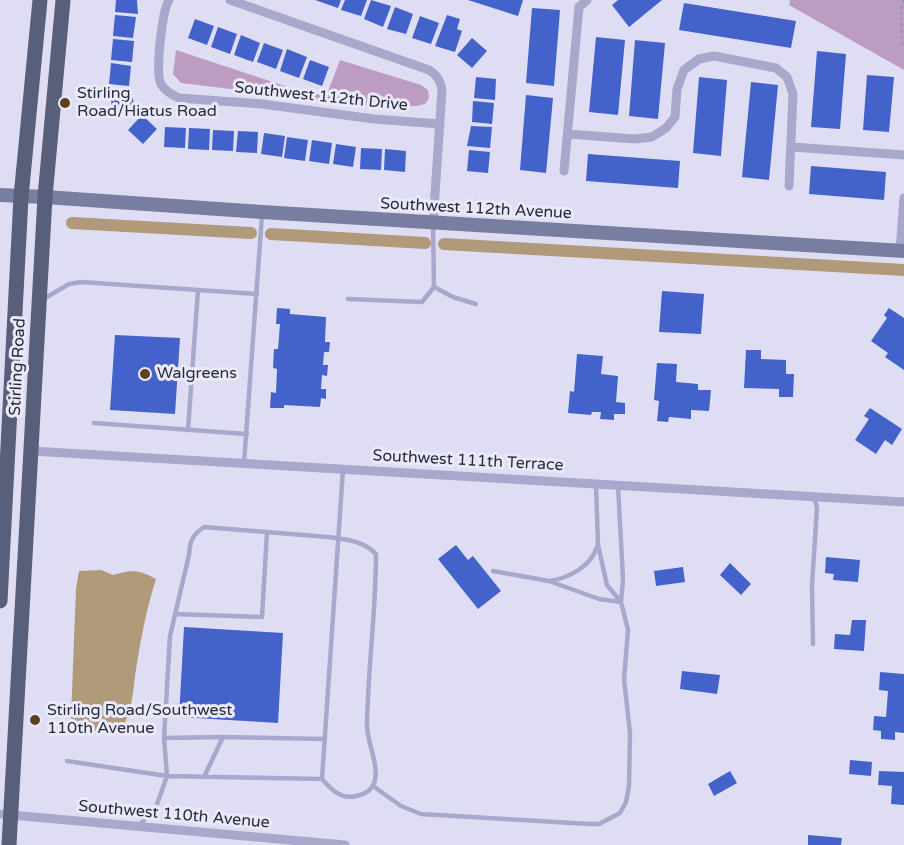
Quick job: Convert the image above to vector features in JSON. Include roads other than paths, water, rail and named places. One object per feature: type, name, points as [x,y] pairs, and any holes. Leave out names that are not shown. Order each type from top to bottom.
[{"type":"main road","name":"Stirling Road","points":[[0,601],[21,197],[40,0]]},
{"type":"main road","name":"Stirling Road","points":[[9,845],[5,815],[31,451],[45,196],[63,0]]},
{"type":"street","name":"Southwest 112th Drive","points":[[169,0],[164,13],[159,75],[165,90],[179,98],[262,104],[374,119],[440,124]]},
{"type":"street","points":[[230,0],[429,70],[436,75],[441,82],[433,223]]},
{"type":"street","points":[[564,171],[580,3]]},
{"type":"street","points":[[568,134],[635,139],[652,136],[666,128],[675,117],[677,89],[684,70],[699,58],[714,56],[776,68],[787,77],[793,94],[789,186]]},
{"type":"street","points":[[792,147],[904,155]]},
{"type":"street","name":"Southwest 112th Avenue","points":[[0,195],[902,251]]},
{"type":"street","points":[[902,251],[904,198]]},
{"type":"street","name":"Southwest 111th Terrace","points":[[31,451],[904,502]]},
{"type":"street","name":"Southwest 110th Avenue","points":[[5,815],[295,843],[345,845]]},
{"type":"lane","points":[[244,463],[262,213]]},
{"type":"lane","points":[[348,299],[422,302],[434,287],[433,223]]},
{"type":"lane","points":[[39,302],[69,284],[81,282],[257,294]]},
{"type":"lane","points":[[434,287],[453,297],[476,304]]},
{"type":"lane","points":[[188,430],[198,290]]},
{"type":"lane","points":[[94,423],[247,434]]},
{"type":"lane","points":[[137,827],[156,807],[167,777],[164,738],[170,636],[193,534],[204,527],[267,532],[339,539],[357,541],[369,547],[376,554],[367,727],[375,768],[373,786],[365,794],[348,798],[332,791],[322,779],[339,539],[343,469]]},
{"type":"lane","points":[[596,483],[598,545],[607,585],[621,602]]},
{"type":"lane","points":[[373,786],[401,806],[421,814],[599,824],[620,813],[626,802],[630,733],[624,679],[628,630],[621,602],[623,579],[618,485]]},
{"type":"lane","points":[[813,644],[812,585],[817,508],[814,496]]},
{"type":"lane","points":[[175,614],[262,617],[267,532]]},
{"type":"lane","points":[[549,581],[574,573],[596,553],[598,545]]},
{"type":"lane","points":[[493,571],[549,581],[599,599],[621,602]]},
{"type":"lane","points":[[204,777],[223,737]]},
{"type":"lane","points":[[164,738],[325,739]]},
{"type":"lane","points":[[67,761],[167,777],[322,779]]},
{"type":"waterway","points":[[72,223],[251,233]]},
{"type":"waterway","points":[[271,234],[425,243]]},
{"type":"waterway","points":[[444,244],[904,270]]},
{"type":"place","name":"Stirling Road/Hiatus Road","points":[[65,103]]},
{"type":"place","name":"Walgreens","points":[[145,374]]},
{"type":"place","name":"Stirling Road/Southwest 110th Avenue","points":[[35,720]]}]
